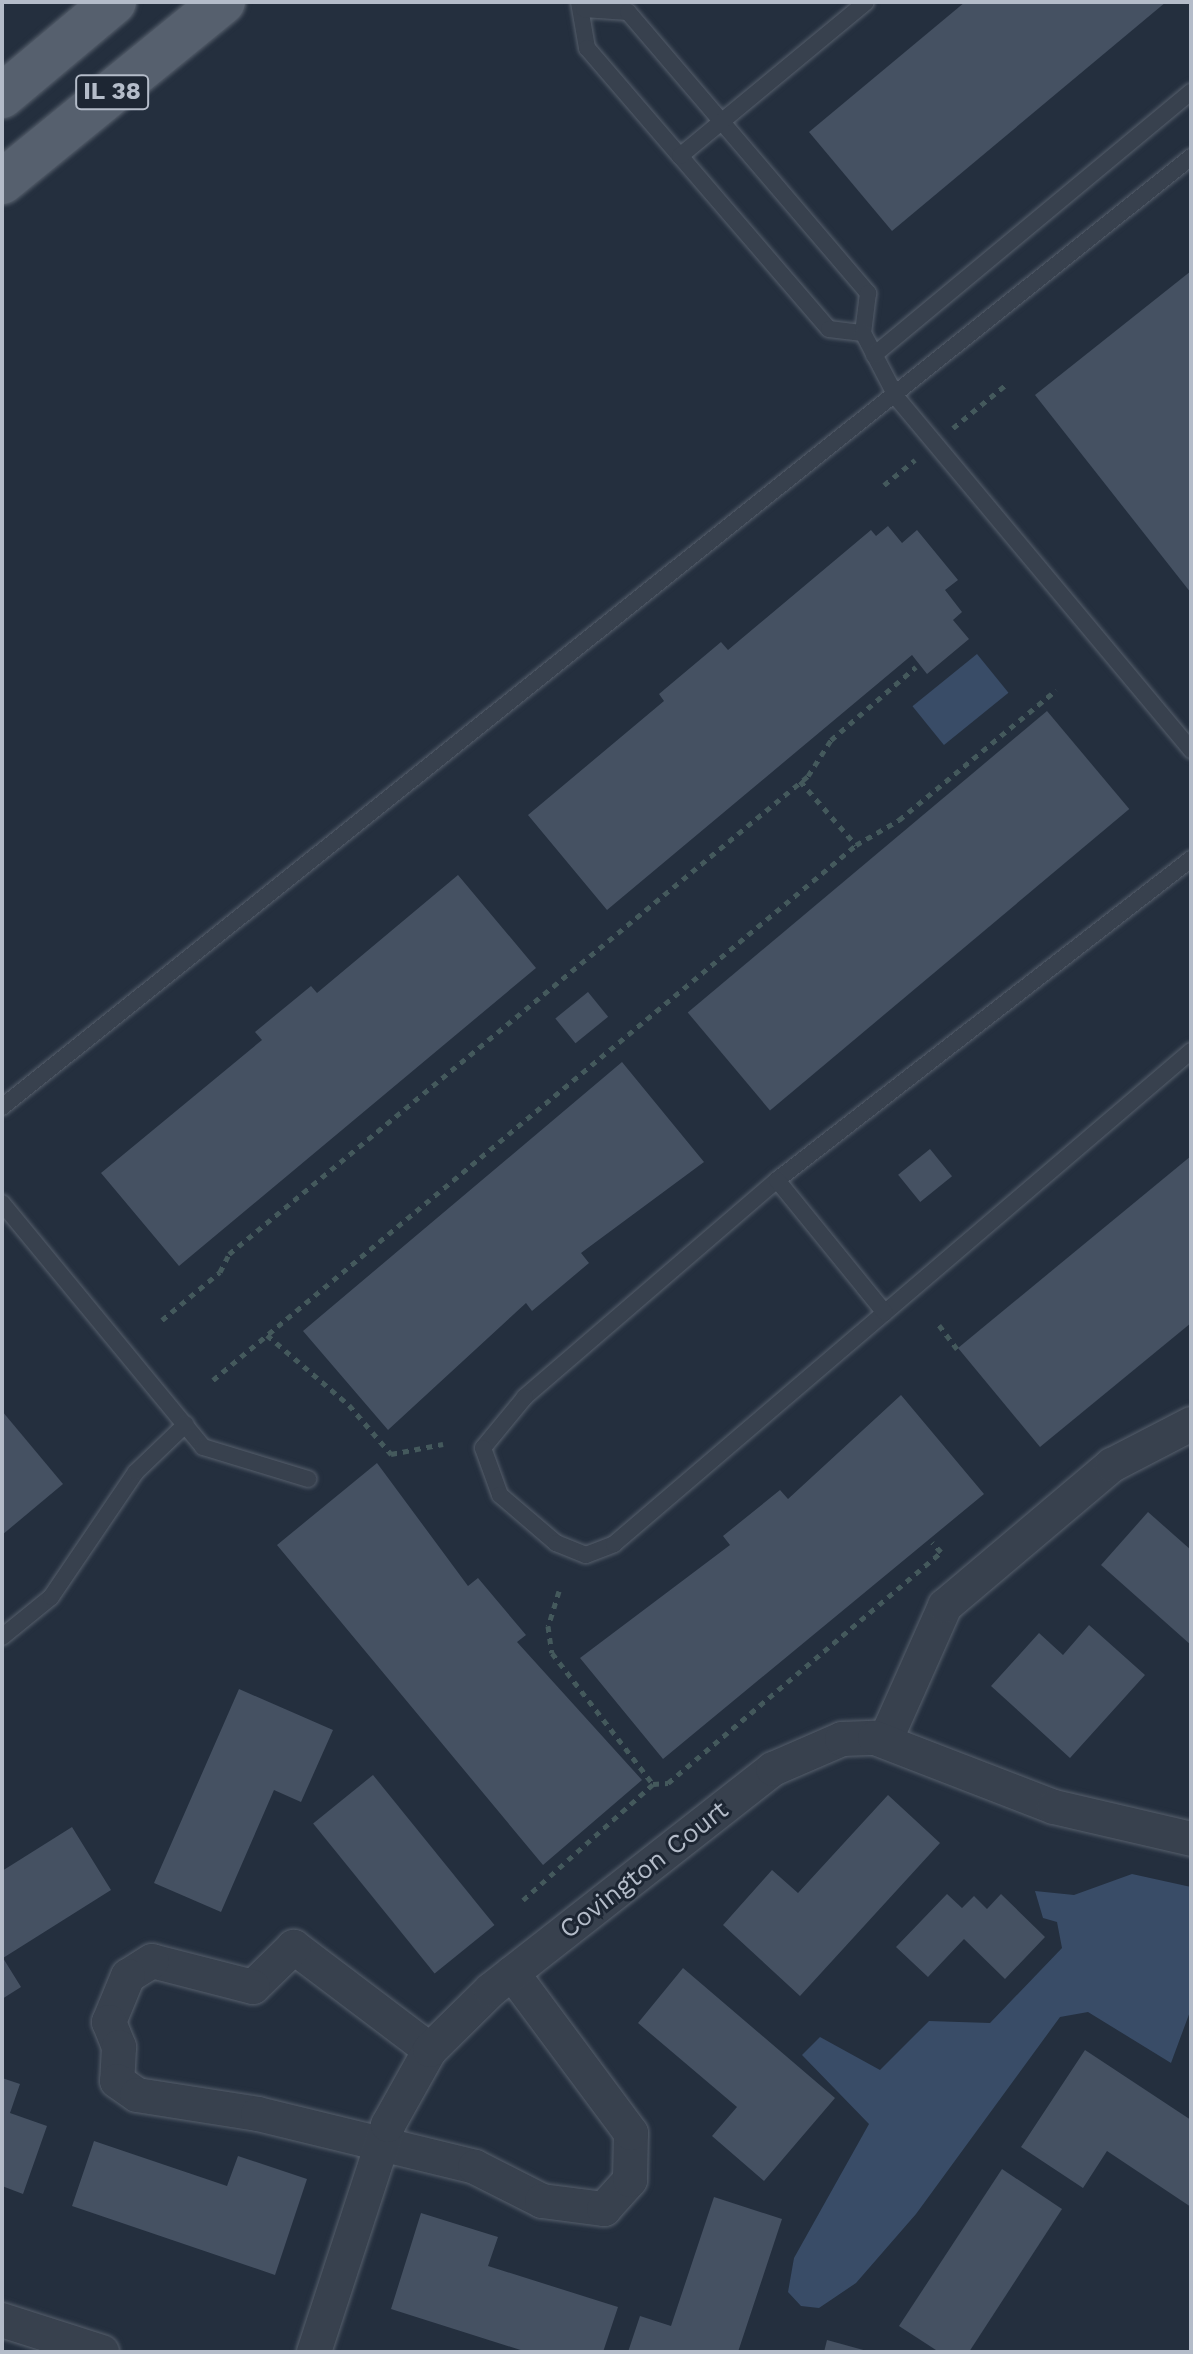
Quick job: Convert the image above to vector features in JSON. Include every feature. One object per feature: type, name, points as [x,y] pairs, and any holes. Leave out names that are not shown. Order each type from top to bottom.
[{"type":"main road","name":"IL 38","points":[[2,96],[114,2]]},
{"type":"main road","name":"IL 38","points":[[2,182],[223,2]]},
{"type":"street","points":[[885,1741],[945,1606],[1112,1465],[1188,1429]]},
{"type":"street","name":"Covington Court","points":[[314,2352],[382,2145],[430,2050],[512,1973],[773,1769],[842,1739],[885,1741],[1054,1807],[1191,1839]]},
{"type":"street","points":[[430,2050],[294,1947],[253,1987],[152,1961],[128,1976],[109,2022],[119,2047],[117,2081],[137,2095],[258,2114],[475,2167],[558,2203],[604,2209],[630,2180],[631,2133],[512,1973]]},
{"type":"street","points":[[2,2320],[65,2346],[102,2352]]},
{"type":"lane","points":[[680,156],[866,2]]},
{"type":"lane","points":[[863,333],[829,329],[587,48],[582,5],[628,12],[868,293],[863,333],[897,398],[1191,750]]},
{"type":"lane","points":[[874,355],[1191,92]]},
{"type":"lane","points":[[2,1107],[897,398],[1191,157]]},
{"type":"lane","points":[[1191,859],[777,1180],[525,1397],[483,1448],[500,1495],[556,1543],[586,1555],[614,1544],[1191,1051]]},
{"type":"lane","points":[[777,1180],[885,1313]]},
{"type":"lane","points":[[2,1203],[203,1447],[308,1479]]},
{"type":"lane","points":[[2,1637],[51,1597],[136,1472],[186,1424]]},
{"type":"path","points":[[162,1320],[220,1272],[229,1254],[800,781],[831,740],[916,667]]},
{"type":"path","points":[[213,1380],[856,845],[899,820],[1056,690]]},
{"type":"path","points":[[800,781],[856,845]]},
{"type":"path","points":[[939,1325],[957,1349]]},
{"type":"path","points":[[267,1335],[349,1405],[391,1454],[443,1444]]},
{"type":"path","points":[[523,1900],[653,1784],[668,1783],[698,1759],[941,1552],[932,1542]]},
{"type":"path","points":[[559,1591],[548,1626],[552,1653],[653,1784]]},
{"type":"water","points":[[977,654],[1008,693],[944,745],[912,706]]},
{"type":"water","points":[[1132,1874],[1191,1887],[1191,2009],[1171,2063],[1088,2012],[1060,2017],[916,2214],[856,2283],[819,2308],[801,2306],[788,2292],[794,2258],[869,2124],[802,2055],[820,2037],[880,2070],[929,2021],[990,2023],[1062,1948],[1057,1922],[1043,1918],[1035,1891],[1074,1895]]},
{"type":"building","points":[[965,2],[1166,2],[892,231],[809,132]]},
{"type":"building","points":[[1191,271],[1191,593],[1035,395]]},
{"type":"building","points":[[888,526],[902,543],[917,530],[958,580],[945,590],[962,612],[953,620],[969,639],[927,674],[912,655],[607,910],[528,815],[664,701],[659,694],[721,642],[728,650],[871,530],[876,536]]},
{"type":"building","points":[[1047,711],[1129,809],[770,1111],[688,1012]]},
{"type":"building","points":[[458,875],[536,968],[179,1266],[101,1173],[262,1040],[255,1032],[311,986],[317,993]]},
{"type":"building","points":[[588,992],[608,1017],[575,1043],[555,1018]]},
{"type":"building","points":[[622,1062],[704,1162],[581,1253],[589,1263],[532,1311],[526,1303],[388,1430],[303,1331]]},
{"type":"building","points":[[930,1149],[952,1176],[920,1202],[898,1175]]},
{"type":"building","points":[[1191,1156],[1191,1323],[1040,1447],[958,1348]]},
{"type":"building","points":[[901,1395],[984,1494],[663,1759],[580,1658],[730,1545],[723,1536],[780,1490],[788,1499]]},
{"type":"building","points":[[2,1411],[63,1484],[2,1535]]},
{"type":"building","points":[[377,1463],[468,1586],[478,1578],[526,1635],[517,1642],[642,1780],[543,1865],[277,1545]]},
{"type":"building","points":[[1148,1512],[1191,1550],[1191,1645],[1101,1565]]},
{"type":"building","points":[[1089,1625],[1145,1675],[1070,1758],[991,1686],[1039,1633],[1063,1655]]},
{"type":"building","points":[[239,1689],[333,1730],[301,1802],[274,1790],[221,1912],[154,1883]]},
{"type":"building","points":[[373,1775],[494,1925],[435,1973],[313,1823]]},
{"type":"building","points":[[888,1795],[940,1843],[800,1996],[723,1925],[772,1870],[798,1893]]},
{"type":"building","points":[[72,1827],[111,1890],[3,1958],[21,1987],[2,1999],[2,1871]]},
{"type":"building","points":[[947,1894],[962,1908],[974,1896],[987,1909],[1001,1894],[1045,1937],[1005,1979],[964,1939],[928,1977],[896,1947]]},
{"type":"building","points":[[683,1968],[835,2098],[764,2181],[712,2136],[737,2107],[638,2023]]},
{"type":"building","points":[[1085,2050],[1191,2120],[1191,2207],[1107,2151],[1083,2188],[1021,2147]]},
{"type":"building","points":[[2,2078],[20,2084],[10,2113],[47,2126],[23,2194],[2,2186]]},
{"type":"building","points":[[94,2141],[227,2186],[238,2156],[307,2179],[275,2275],[72,2206]]},
{"type":"building","points":[[1002,2169],[1062,2209],[969,2352],[939,2352],[899,2326]]},
{"type":"building","points":[[714,2197],[782,2219],[738,2352],[628,2352],[640,2316],[671,2326]]},
{"type":"building","points":[[421,2213],[498,2237],[488,2266],[618,2307],[603,2352],[527,2352],[391,2309]]},
{"type":"building","points":[[827,2340],[867,2351],[867,2352],[824,2352]]}]
